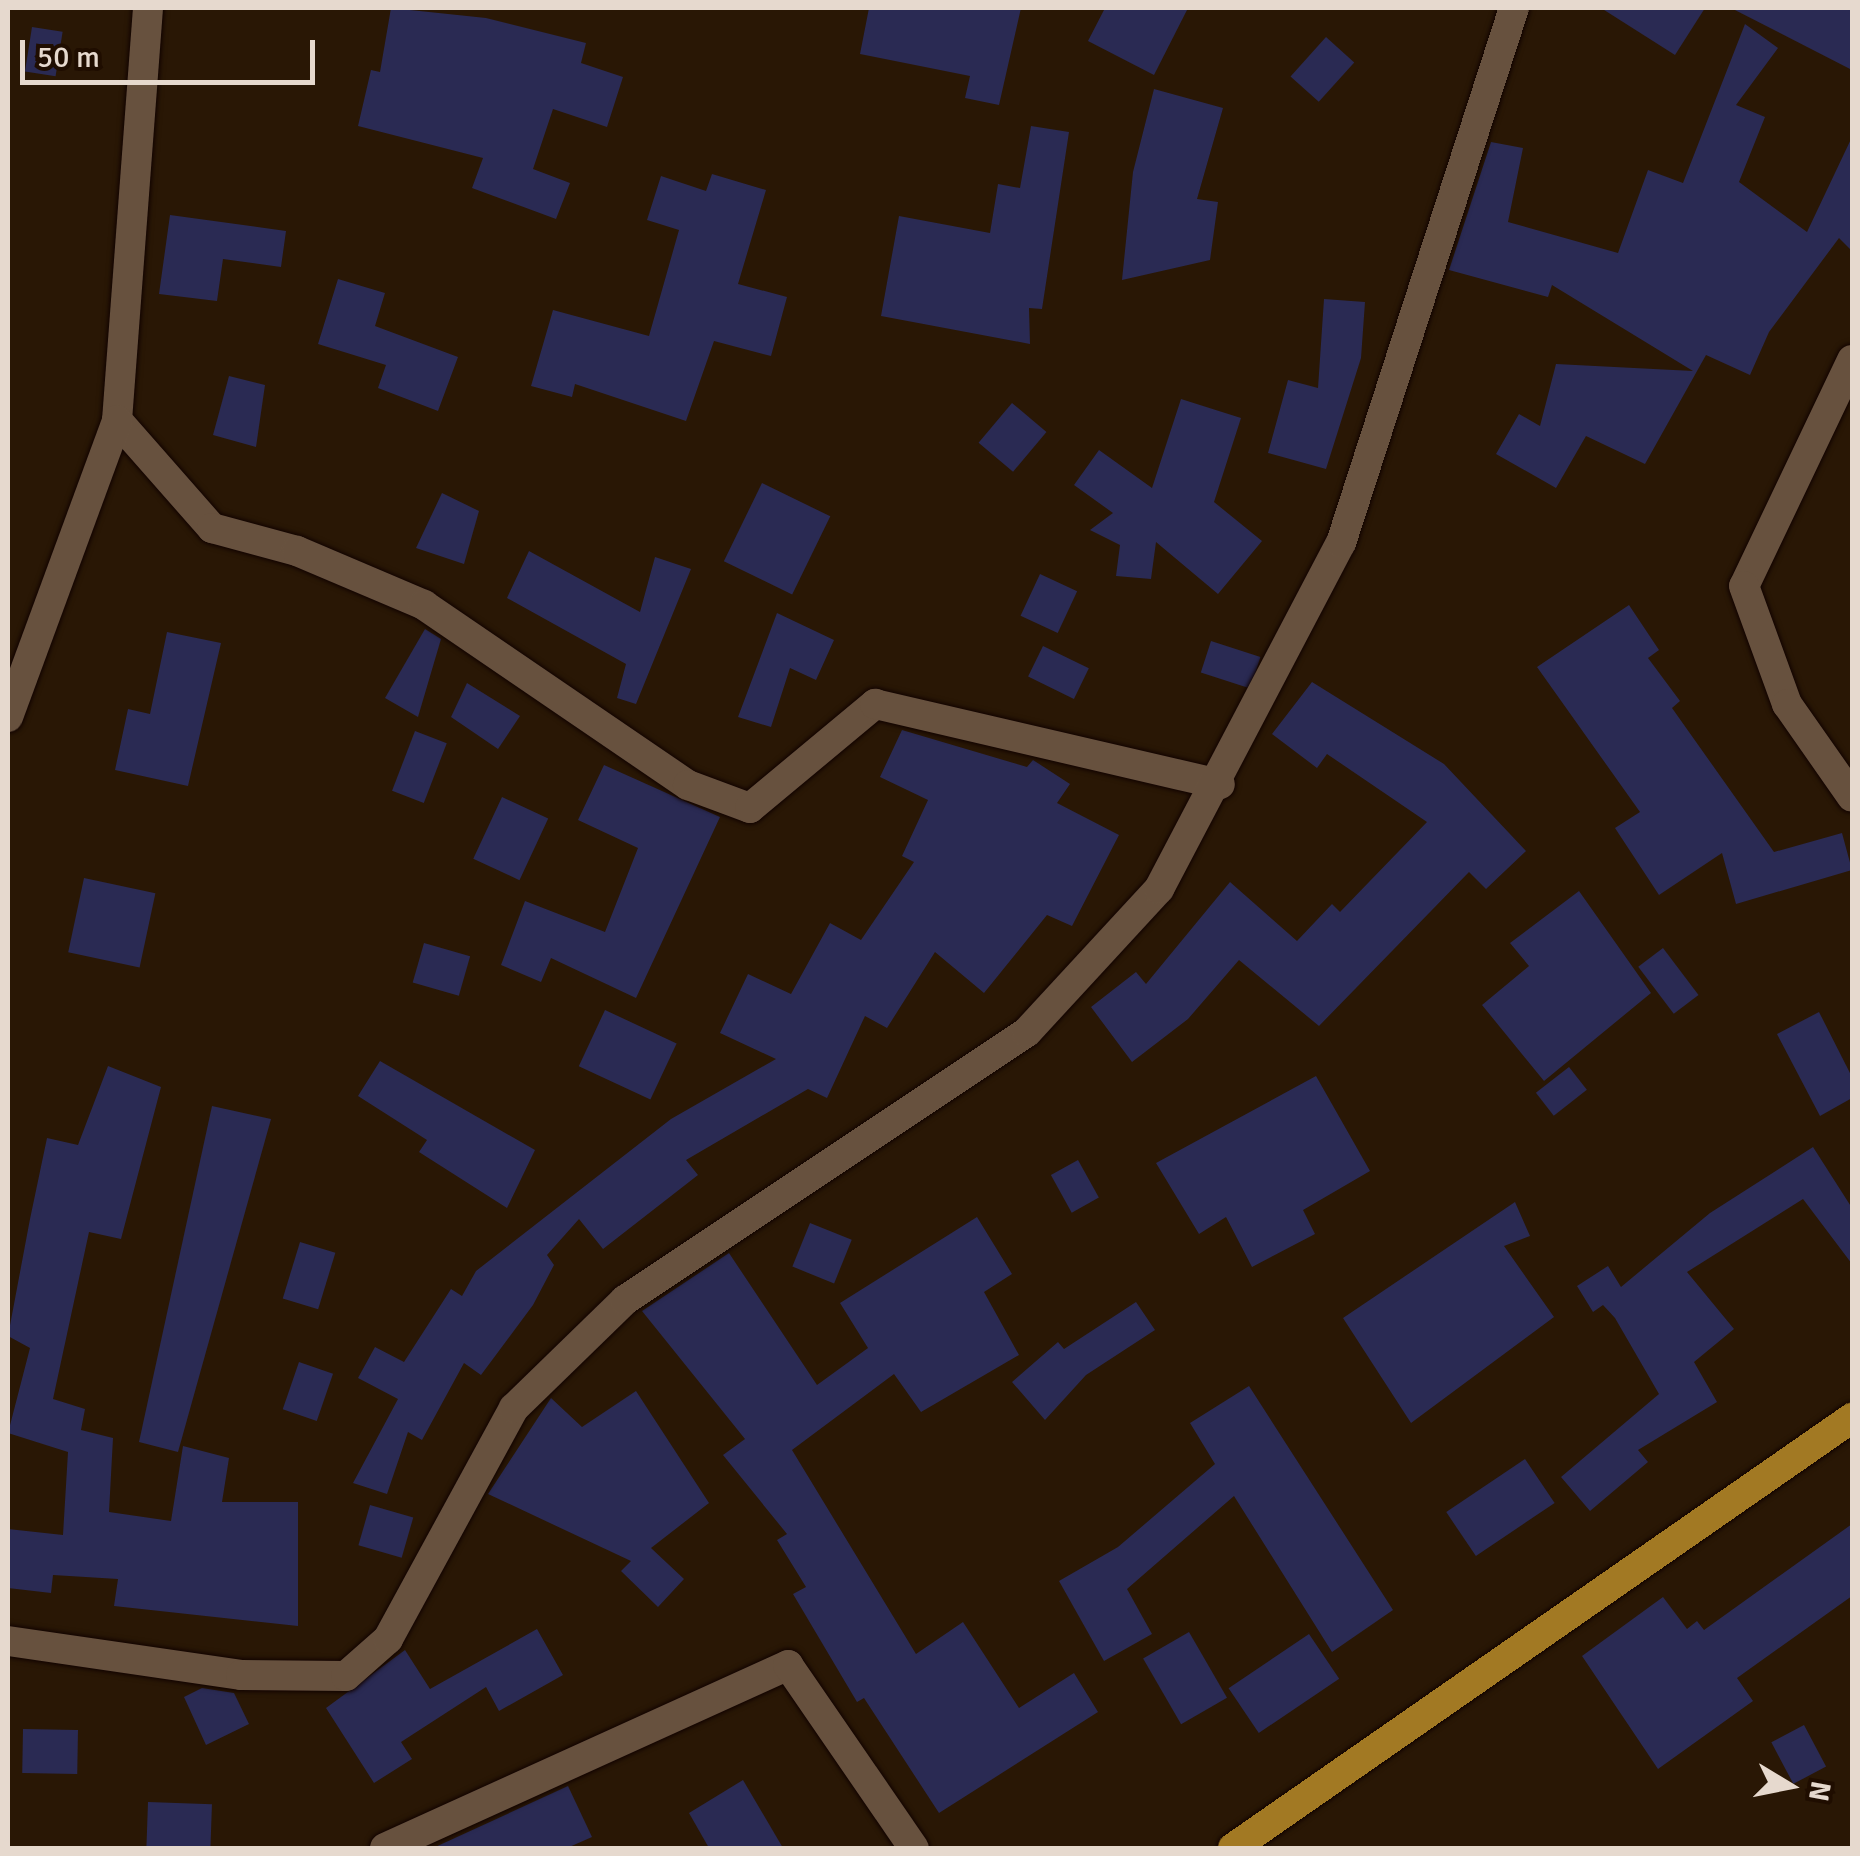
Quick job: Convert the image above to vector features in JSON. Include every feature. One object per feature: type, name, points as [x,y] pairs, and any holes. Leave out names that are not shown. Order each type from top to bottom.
[{"type":"main road","points":[[1233,1848],[1852,1418]]},
{"type":"street","points":[[9,708],[116,420],[148,8]]},
{"type":"street","points":[[8,1641],[240,1675],[346,1676],[388,1639],[514,1408],[625,1300],[1027,1032],[1159,889],[1220,784],[1341,544],[1514,8]]},
{"type":"street","points":[[1852,360],[1744,586],[1787,704],[1852,797]]},
{"type":"street","points":[[116,420],[212,528],[297,551],[424,605],[688,785],[750,808],[875,704],[1220,784]]},
{"type":"street","points":[[385,1848],[788,1665],[914,1848]]},
{"type":"building","points":[[391,8],[486,18],[586,43],[581,63],[623,77],[607,127],[553,109],[533,169],[570,183],[556,219],[472,188],[483,158],[358,126],[371,70],[380,72]]},
{"type":"building","points":[[869,8],[1021,8],[999,105],[965,98],[970,76],[860,54]]},
{"type":"building","points":[[1105,8],[1188,8],[1154,75],[1088,41]]},
{"type":"building","points":[[1601,8],[1705,8],[1675,55]]},
{"type":"building","points":[[1731,8],[1852,8],[1852,70]]},
{"type":"building","points":[[1745,24],[1778,48],[1736,105],[1765,117],[1739,182],[1807,232],[1852,137],[1852,251],[1839,238],[1769,332],[1750,375],[1706,355],[1645,464],[1586,436],[1556,488],[1496,454],[1519,414],[1540,426],[1556,364],[1693,371],[1552,285],[1548,297],[1449,270],[1491,142],[1523,148],[1508,222],[1618,253],[1648,170],[1683,183]]},
{"type":"building","points":[[32,27],[63,32],[56,76],[25,71]]},
{"type":"building","points":[[1326,37],[1354,62],[1319,102],[1291,76]]},
{"type":"building","points":[[1154,89],[1223,108],[1197,199],[1218,202],[1210,260],[1122,280],[1133,172]]},
{"type":"building","points":[[1031,126],[1069,132],[1042,309],[1029,308],[1030,344],[881,316],[899,216],[990,233],[998,184],[1020,188]]},
{"type":"building","points":[[712,174],[766,190],[738,284],[787,297],[771,356],[714,341],[686,421],[575,384],[572,397],[531,386],[553,310],[649,336],[679,230],[647,220],[661,176],[706,191]]},
{"type":"building","points":[[170,215],[286,231],[281,267],[223,259],[217,301],[159,294]]},
{"type":"building","points":[[338,279],[385,293],[375,326],[458,357],[438,411],[378,388],[386,365],[318,344]]},
{"type":"building","points":[[1324,299],[1365,302],[1361,358],[1326,469],[1268,453],[1288,380],[1318,388]]},
{"type":"building","points":[[229,376],[265,385],[256,447],[213,435]]},
{"type":"building","points":[[1181,399],[1241,418],[1214,502],[1262,541],[1218,594],[1156,542],[1151,579],[1116,576],[1120,545],[1090,530],[1113,513],[1074,485],[1099,450],[1152,488]]},
{"type":"building","points":[[1012,403],[1046,432],[1013,472],[979,443]]},
{"type":"building","points":[[762,483],[830,516],[792,595],[724,561]]},
{"type":"building","points":[[442,493],[479,511],[464,564],[416,548]]},
{"type":"building","points":[[529,551],[640,612],[655,557],[691,569],[636,704],[617,698],[626,664],[507,598]]},
{"type":"building","points":[[1040,574],[1077,591],[1058,633],[1021,616]]},
{"type":"building","points":[[1629,605],[1659,650],[1648,658],[1680,701],[1672,708],[1774,852],[1842,833],[1852,870],[1736,904],[1722,853],[1659,895],[1615,828],[1640,812],[1537,667]]},
{"type":"building","points":[[777,613],[834,640],[816,680],[790,668],[771,727],[738,717]]},
{"type":"building","points":[[425,629],[441,639],[418,717],[385,698]]},
{"type":"building","points":[[167,632],[221,643],[188,786],[115,770],[128,709],[150,714]]},
{"type":"building","points":[[1211,641],[1260,657],[1250,688],[1201,672]]},
{"type":"building","points":[[1043,646],[1089,668],[1074,699],[1028,677]]},
{"type":"building","points":[[1312,682],[1444,764],[1526,851],[1486,889],[1469,872],[1319,1026],[1239,960],[1188,1019],[1132,1062],[1091,1007],[1136,972],[1146,984],[1230,882],[1297,941],[1332,904],[1340,912],[1427,822],[1327,754],[1317,768],[1272,734]]},
{"type":"building","points":[[467,683],[520,716],[498,749],[451,717]]},
{"type":"building","points":[[902,730],[1027,767],[1033,760],[1070,784],[1057,803],[1119,835],[1072,926],[1047,915],[984,993],[935,952],[887,1028],[865,1016],[827,1098],[808,1089],[686,1160],[698,1175],[603,1249],[579,1219],[547,1255],[554,1265],[533,1305],[481,1375],[464,1363],[422,1440],[408,1432],[387,1494],[353,1483],[398,1399],[358,1378],[375,1347],[404,1362],[451,1289],[462,1296],[476,1271],[671,1119],[776,1059],[720,1033],[748,974],[791,994],[830,923],[861,940],[914,862],[902,856],[928,800],[880,777]]},
{"type":"building","points":[[415,731],[447,743],[424,803],[392,791]]},
{"type":"building","points":[[604,765],[720,817],[636,998],[551,958],[541,982],[501,965],[525,901],[605,932],[638,848],[578,820]]},
{"type":"building","points":[[502,797],[548,819],[519,880],[473,859]]},
{"type":"building","points":[[84,878],[155,893],[140,968],[68,952]]},
{"type":"building","points":[[1579,891],[1651,993],[1544,1081],[1482,1005],[1529,966],[1510,943]]},
{"type":"building","points":[[424,943],[470,956],[459,996],[413,982]]},
{"type":"building","points":[[1663,948],[1699,995],[1674,1014],[1638,967]]},
{"type":"building","points":[[605,1010],[677,1043],[650,1100],[579,1066]]},
{"type":"building","points":[[1819,1012],[1852,1077],[1852,1098],[1820,1116],[1777,1034]]},
{"type":"building","points":[[380,1061],[535,1150],[507,1208],[419,1152],[427,1140],[358,1096]]},
{"type":"building","points":[[108,1066],[161,1087],[121,1239],[89,1232],[53,1399],[85,1409],[81,1430],[113,1438],[109,1512],[171,1521],[183,1446],[229,1458],[222,1502],[298,1502],[298,1626],[114,1606],[118,1579],[53,1575],[51,1593],[8,1588],[8,1529],[63,1535],[68,1452],[8,1433],[30,1348],[8,1336],[30,1219],[47,1138],[78,1145]]},
{"type":"building","points":[[1569,1067],[1587,1090],[1554,1116],[1536,1093]]},
{"type":"building","points":[[1316,1076],[1370,1171],[1303,1210],[1315,1234],[1252,1267],[1226,1217],[1199,1234],[1156,1163]]},
{"type":"building","points":[[212,1106],[271,1119],[178,1452],[139,1442]]},
{"type":"building","points":[[1813,1147],[1852,1208],[1852,1264],[1803,1199],[1687,1272],[1734,1329],[1694,1362],[1717,1402],[1638,1450],[1648,1462],[1590,1511],[1561,1477],[1659,1394],[1615,1318],[1603,1305],[1593,1312],[1577,1286],[1608,1266],[1621,1287],[1710,1213]]},
{"type":"building","points":[[1078,1160],[1099,1198],[1072,1213],[1051,1175]]},
{"type":"building","points":[[1515,1202],[1530,1236],[1504,1246],[1554,1317],[1411,1423],[1343,1318]]},
{"type":"building","points":[[977,1217],[1012,1274],[984,1292],[1019,1355],[921,1412],[894,1374],[792,1450],[916,1654],[963,1622],[1019,1708],[1074,1673],[1098,1712],[939,1813],[864,1698],[857,1702],[793,1594],[806,1587],[777,1540],[787,1534],[723,1455],[745,1439],[642,1311],[729,1253],[817,1385],[868,1348],[840,1303]]},
{"type":"building","points":[[810,1223],[852,1240],[834,1283],[792,1267]]},
{"type":"building","points":[[300,1242],[335,1253],[318,1309],[283,1298]]},
{"type":"building","points":[[1136,1302],[1155,1330],[1086,1375],[1045,1420],[1012,1382],[1058,1342],[1064,1349]]},
{"type":"building","points":[[299,1362],[333,1374],[317,1421],[283,1409]]},
{"type":"building","points":[[1249,1386],[1393,1610],[1332,1652],[1234,1496],[1127,1589],[1152,1634],[1104,1661],[1059,1581],[1118,1547],[1215,1464],[1190,1423]]},
{"type":"building","points":[[636,1391],[709,1503],[651,1548],[684,1579],[658,1607],[621,1571],[631,1561],[488,1494],[551,1398],[582,1427]]},
{"type":"building","points":[[1525,1459],[1555,1503],[1476,1556],[1446,1512]]},
{"type":"building","points":[[370,1505],[413,1517],[402,1558],[358,1545]]},
{"type":"building","points":[[1852,1524],[1852,1596],[1737,1678],[1753,1701],[1658,1769],[1582,1656],[1663,1597],[1687,1629],[1697,1621],[1704,1630]]},
{"type":"building","points":[[537,1629],[563,1675],[499,1711],[486,1687],[401,1742],[412,1759],[374,1783],[326,1708],[405,1650],[430,1689]]},
{"type":"building","points":[[1189,1632],[1227,1698],[1181,1724],[1143,1658]]},
{"type":"building","points":[[1309,1634],[1339,1679],[1259,1733],[1229,1688]]},
{"type":"building","points":[[202,1688],[234,1693],[249,1724],[206,1745],[184,1697]]},
{"type":"building","points":[[1804,1725],[1826,1766],[1793,1784],[1771,1742]]},
{"type":"building","points":[[23,1729],[78,1730],[77,1774],[22,1773]]},
{"type":"building","points":[[743,1780],[783,1848],[709,1848],[689,1813]]},
{"type":"building","points":[[568,1786],[592,1837],[567,1848],[433,1848]]},
{"type":"building","points":[[148,1802],[212,1804],[210,1848],[146,1848]]}]
